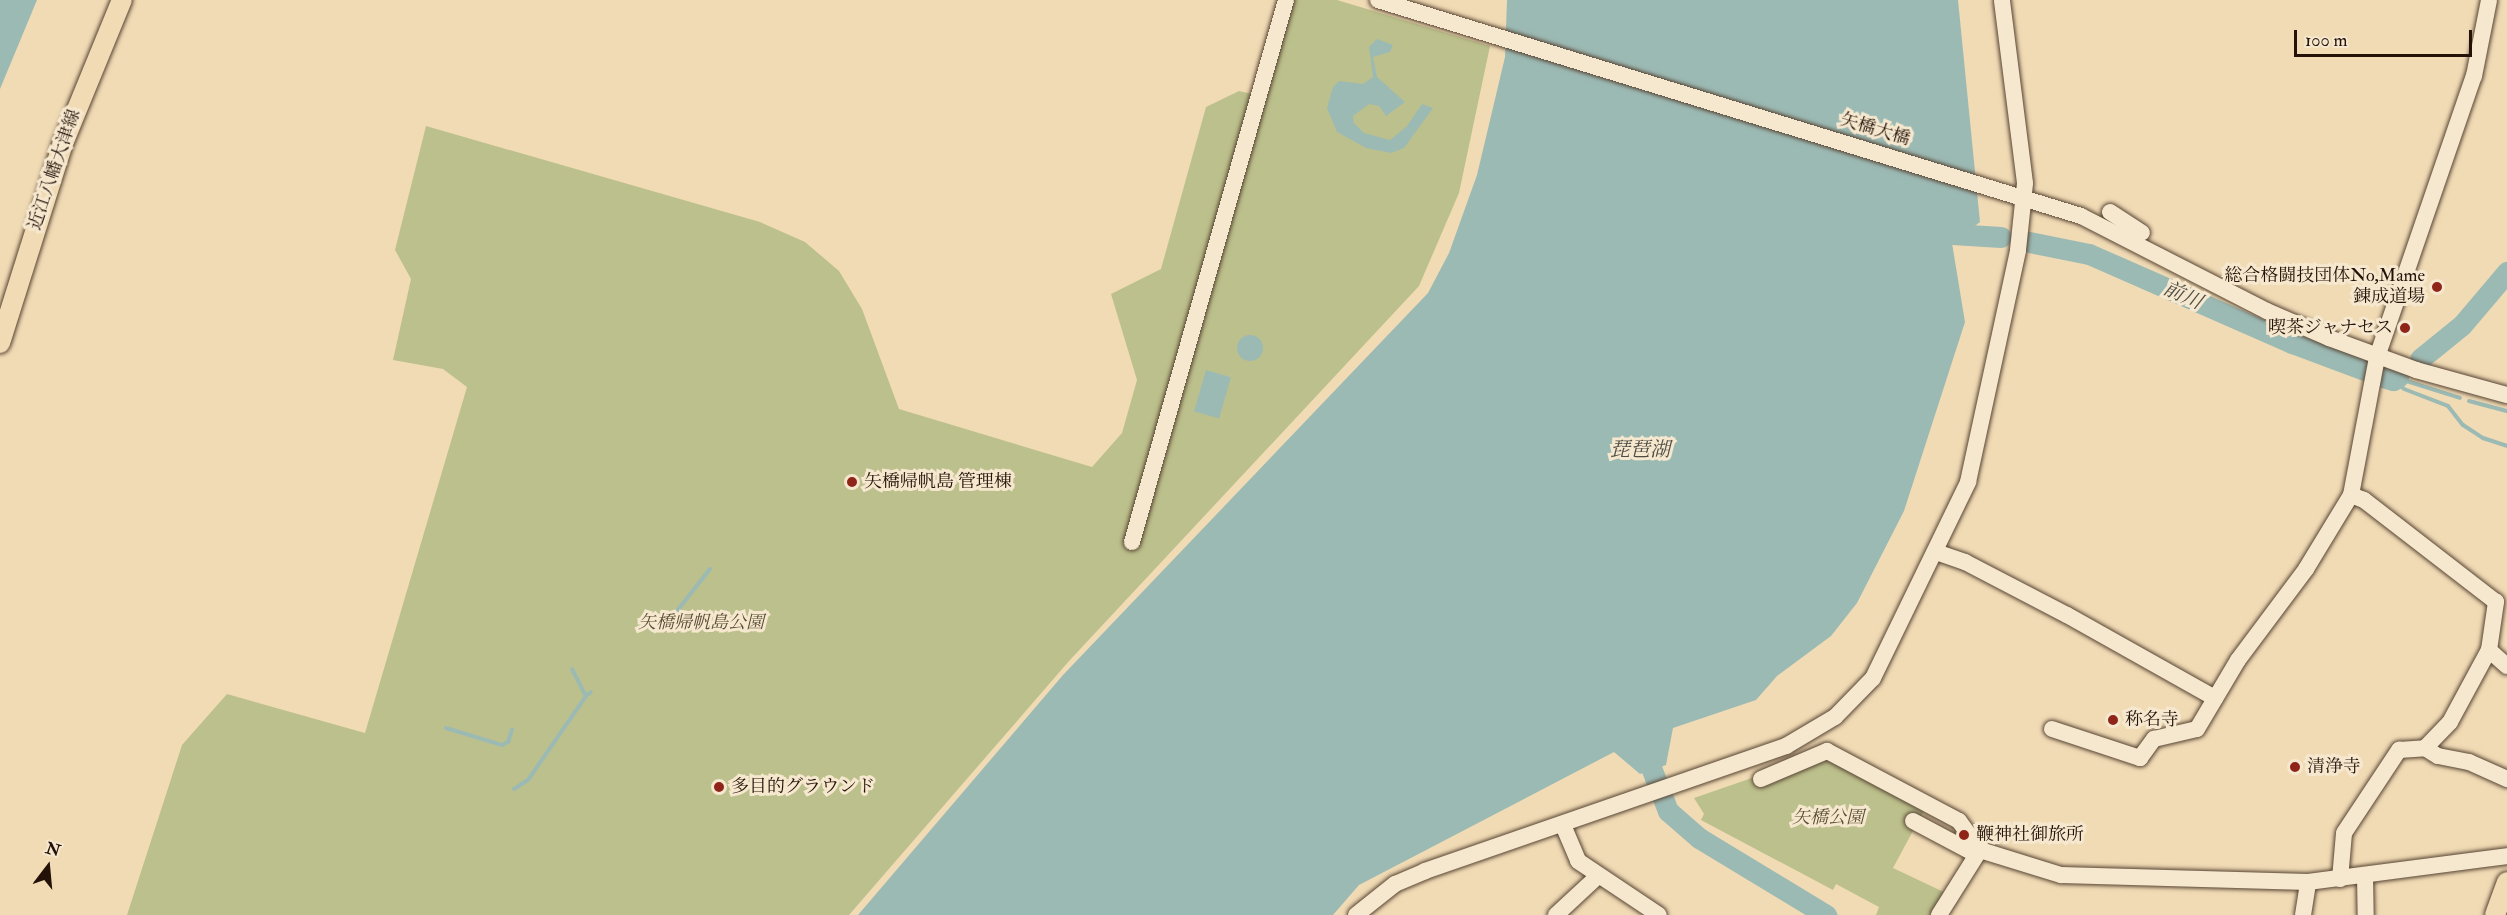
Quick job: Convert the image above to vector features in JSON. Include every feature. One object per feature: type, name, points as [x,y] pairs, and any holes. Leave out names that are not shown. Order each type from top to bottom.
[{"type":"main road","name":"近江八幡大津線","points":[[0,343],[62,146],[122,0]]},
{"type":"main road","points":[[2495,915],[2507,882]]},
{"type":"street","points":[[1132,542],[1286,0]]},
{"type":"street","name":"矢橋大橋","points":[[1378,0],[1733,106],[2081,216],[2267,311],[2379,362]]},
{"type":"street","points":[[1356,915],[1395,884],[1786,746],[1835,717],[1861,692],[1883,662],[1936,552],[1974,460],[2023,226],[2025,198],[2002,0]]},
{"type":"street","points":[[2052,729],[2140,758],[2154,739],[2197,729],[2238,660],[2306,569],[2351,495],[2379,362],[2474,76],[2489,0]]},
{"type":"street","points":[[2110,212],[2114,219],[2265,298],[2379,362],[2507,395]]},
{"type":"street","points":[[2351,495],[2364,500],[2501,599],[2489,650],[2450,722],[2425,748]]},
{"type":"street","points":[[1936,552],[1965,562],[2058,610],[2216,698]]},
{"type":"street","points":[[2489,650],[2507,666]]},
{"type":"street","points":[[2340,879],[2342,842],[2348,827],[2399,750],[2425,748],[2438,756],[2469,762],[2507,780]]},
{"type":"street","points":[[1761,779],[1827,751],[1959,821],[1978,852]]},
{"type":"street","points":[[1913,821],[1978,852],[2061,875],[2308,882],[2507,856]]},
{"type":"street","points":[[1563,825],[1578,861],[1659,915]]},
{"type":"street","points":[[1942,914],[1978,852]]},
{"type":"street","points":[[1556,915],[1598,876]]},
{"type":"street","points":[[2365,876],[2366,915]]},
{"type":"street","points":[[2303,915],[2308,882]]},
{"type":"green space","name":"矢橋帰帆島公園","points":[[1294,0],[1337,0],[1490,46],[1459,193],[1419,286],[1069,661],[849,915],[127,915],[182,745],[227,694],[365,733],[467,387],[443,369],[393,360],[411,279],[395,250],[426,126],[760,222],[805,242],[839,271],[862,309],[899,409],[1092,467],[1122,433],[1137,380],[1111,294],[1161,269],[1206,107],[1239,91],[1265,97]]},
{"type":"green space","name":"矢橋公園","points":[[1826,747],[1928,803],[1893,868],[1948,894],[1933,915],[1876,915],[1879,907],[1836,884],[1833,890],[1701,820],[1704,814],[1694,798],[1792,764]]},
{"type":"water","points":[[0,0],[37,0],[0,89]]},
{"type":"water","name":"琵琶湖","points":[[1507,0],[1958,0],[1980,222],[1952,243],[1965,322],[1904,511],[1857,603],[1831,636],[1777,676],[1756,700],[1673,728],[1666,765],[1640,774],[1614,752],[1359,885],[1333,915],[858,915],[1063,675],[1428,293],[1449,253],[1477,175],[1505,57]]},
{"type":"water","points":[[1377,39],[1393,45],[1390,52],[1373,57],[1377,77],[1405,102],[1386,116],[1379,106],[1369,104],[1353,116],[1354,123],[1364,133],[1390,140],[1407,126],[1422,104],[1433,108],[1404,148],[1391,153],[1366,148],[1337,132],[1327,108],[1333,87],[1339,81],[1363,84],[1373,77],[1369,47]]},
{"type":"water","points":[[1250,335],[1259,339],[1263,348],[1259,357],[1250,361],[1241,357],[1237,348],[1241,339]]},
{"type":"water","points":[[1206,370],[1231,377],[1219,419],[1194,411]]},
{"type":"waterway","name":"前川","points":[[1936,233],[2001,237]]},
{"type":"waterway","name":"前川","points":[[2029,242],[2089,254],[2292,343],[2367,371]]},
{"type":"waterway","name":"前川","points":[[2420,359],[2462,325],[2507,272]]},
{"type":"waterway","name":"前川","points":[[2379,376],[2393,380],[2398,377]]},
{"type":"waterway","points":[[2397,378],[2460,398]]},
{"type":"waterway","points":[[2393,380],[2404,389],[2448,406],[2463,425],[2483,438],[2507,446]]},
{"type":"waterway","points":[[2469,401],[2507,411]]},
{"type":"waterway","points":[[673,616],[710,569]]},
{"type":"waterway","points":[[572,669],[586,696],[591,692]]},
{"type":"waterway","points":[[514,789],[528,780],[586,696]]},
{"type":"waterway","points":[[446,728],[502,745],[508,742],[512,730]]},
{"type":"waterway","points":[[1652,770],[1668,811],[1699,838],[1826,915]]},
{"type":"place","name":"総合格闘技団体No,Mame 錬成道場","points":[[2437,287]]},
{"type":"place","name":"喫茶ジャナセス","points":[[2405,328]]},
{"type":"place","name":"矢橋帰帆島 管理棟","points":[[852,482]]},
{"type":"place","name":"称名寺","points":[[2113,720]]},
{"type":"place","name":"清浄寺","points":[[2295,767]]},
{"type":"place","name":"多目的グラウンド","points":[[719,787]]},
{"type":"place","name":"鞭神社御旅所","points":[[1964,835]]}]
